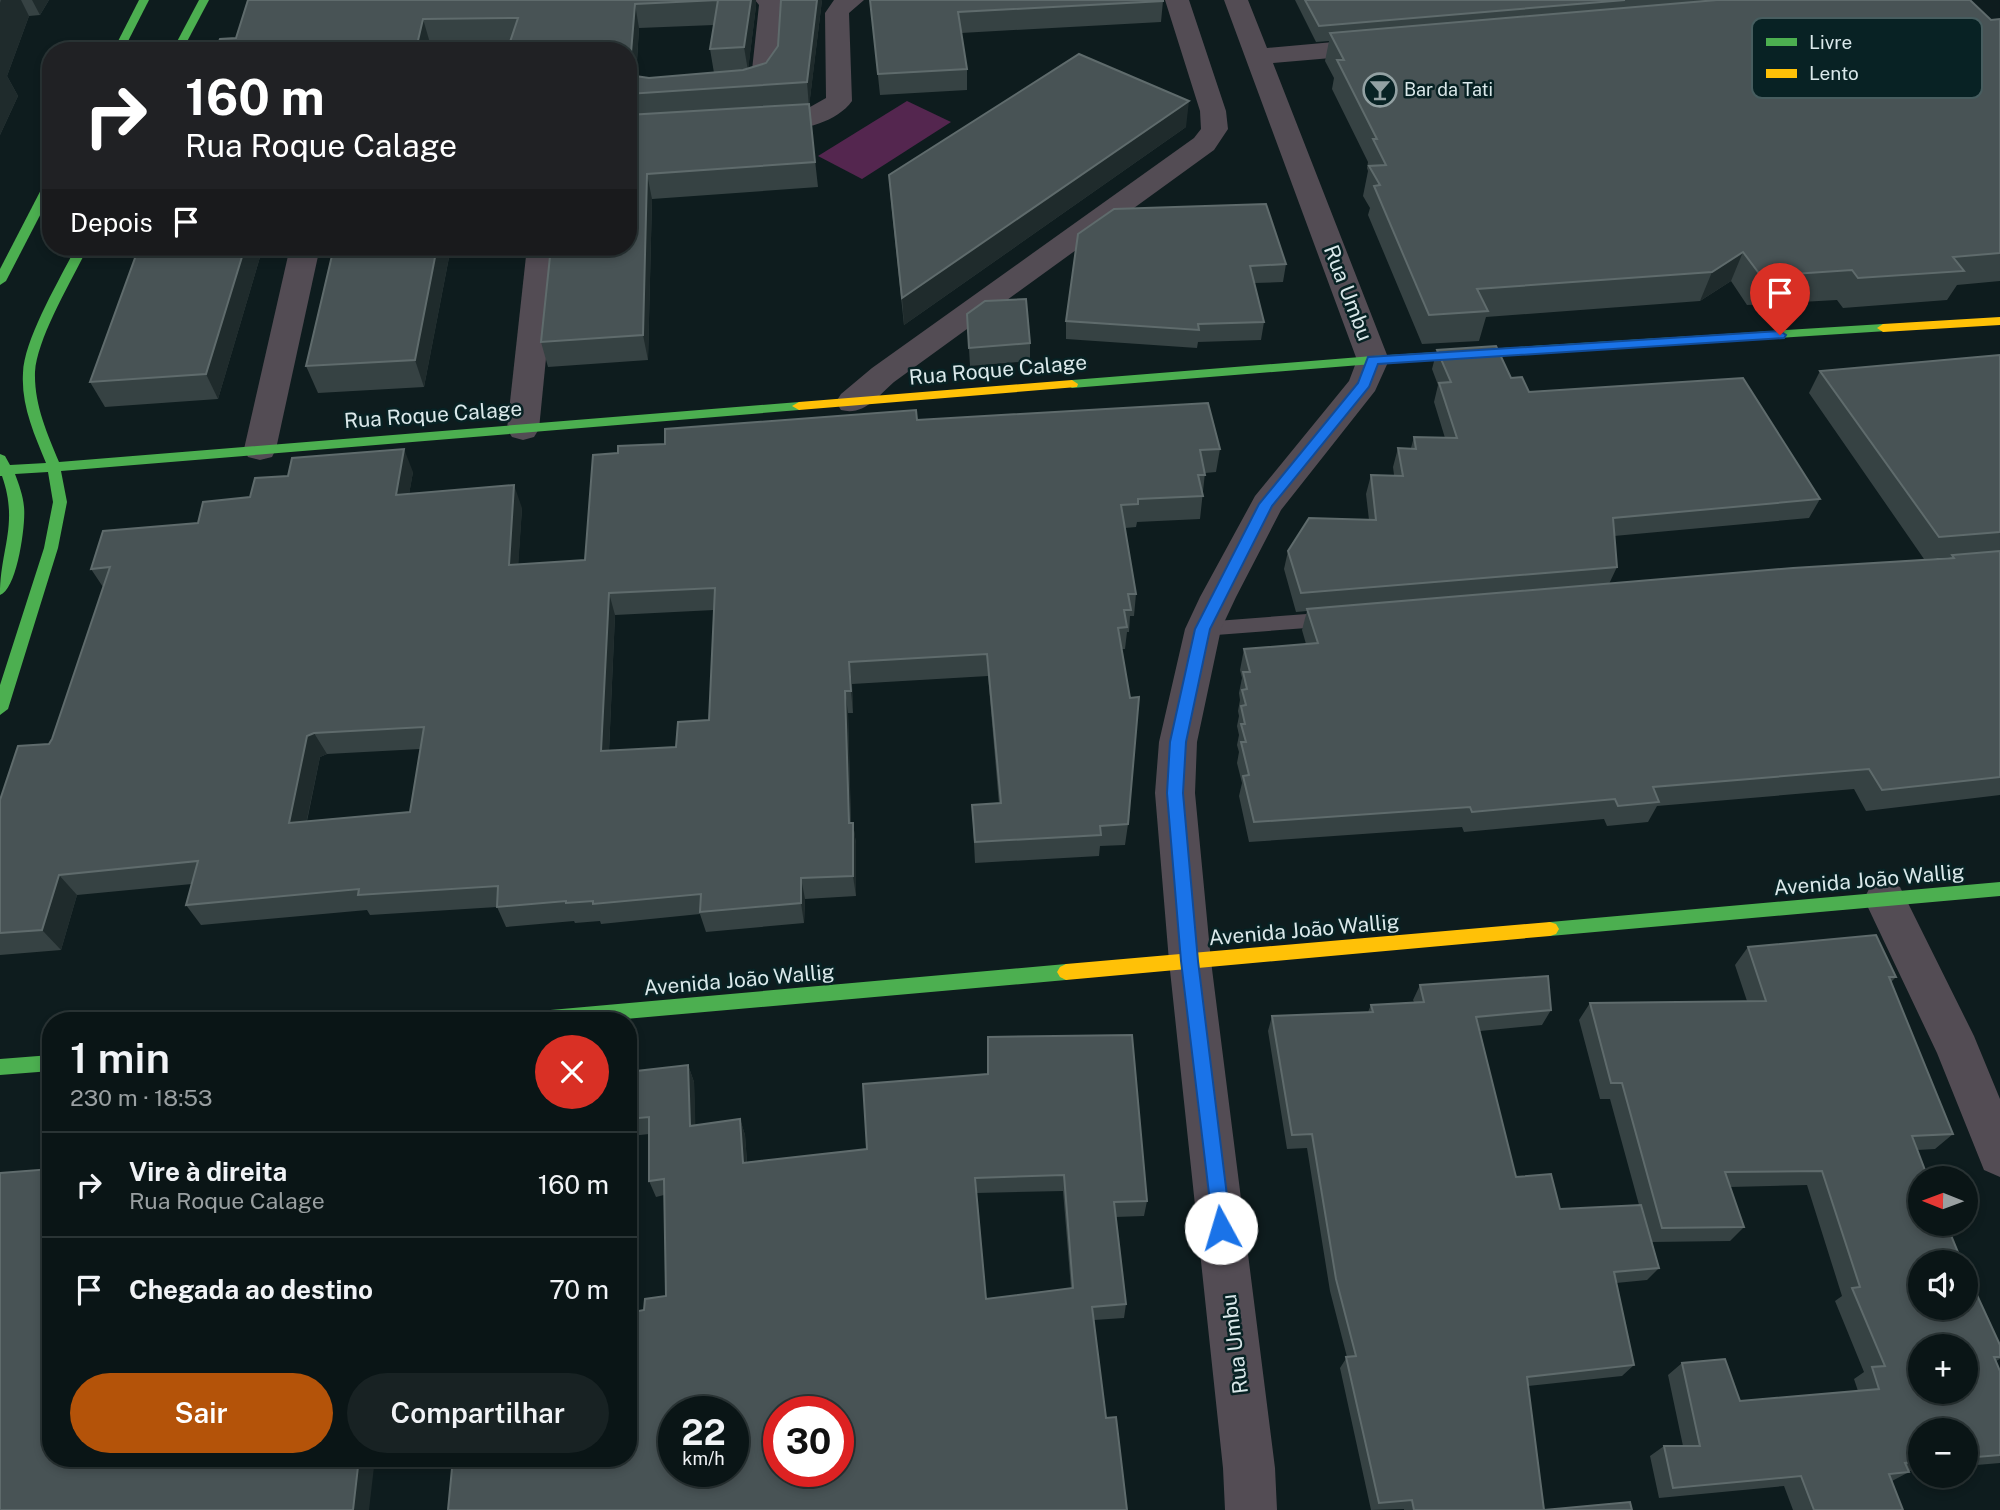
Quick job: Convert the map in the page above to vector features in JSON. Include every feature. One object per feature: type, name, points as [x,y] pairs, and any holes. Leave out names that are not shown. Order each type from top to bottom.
[{"type":"main road","points":[[123,42],[144,0]]},
{"type":"main road","points":[[182,42],[204,0]]},
{"type":"main road","points":[[0,281],[42,199]]},
{"type":"main road","points":[[0,709],[51,548],[60,502],[54,467],[34,416],[29,372],[38,339],[78,256]]},
{"type":"main road","name":"Rua Roque Calage","points":[[3,466],[54,467],[1373,360],[2000,321]]},
{"type":"main road","points":[[0,590],[13,556],[21,506],[3,466]]},
{"type":"main road","name":"Avenida João Wallig","points":[[618,1012],[2000,889]]},
{"type":"main road","points":[[0,1068],[42,1064]]},
{"type":"street","points":[[637,88],[746,84],[758,80],[765,70],[771,4],[767,0]]},
{"type":"street","points":[[735,123],[802,120],[824,115],[839,101],[837,13],[845,2],[852,0]]},
{"type":"street","points":[[852,402],[883,376],[1204,144],[1215,129],[1213,111],[1177,0]]},
{"type":"street","name":"Rua Umbu","points":[[1236,0],[1373,360],[1364,384],[1266,504],[1203,629],[1178,742],[1175,793],[1190,961],[1249,1468],[1251,1510]]},
{"type":"street","points":[[1258,57],[1408,44]]},
{"type":"street","points":[[260,449],[303,256]]},
{"type":"street","points":[[523,429],[541,256]]},
{"type":"street","points":[[1885,899],[1958,1050],[2000,1155]]},
{"type":"lane","points":[[1203,629],[1356,617]]},
{"type":"shaded area","points":[[907,101],[951,122],[862,179],[818,156]]},
{"type":"building","points":[[248,0],[718,0],[635,4],[632,42],[510,42],[518,18],[423,19],[418,42],[219,42],[220,39],[236,38]]},
{"type":"building","points":[[718,0],[751,0],[744,47],[710,49]]},
{"type":"building","points":[[781,0],[817,0],[807,82],[637,93],[637,76],[649,78],[743,70],[766,63],[778,46]]},
{"type":"building","points":[[870,0],[1163,1],[958,12],[967,69],[878,74]]},
{"type":"building","points":[[1305,0],[1625,0],[1319,26]]},
{"type":"building","points":[[1717,0],[1970,0],[1991,20],[2000,19],[2000,253],[1953,257],[1964,271],[1858,278],[1852,270],[1761,276],[1743,252],[1712,272],[1477,289],[1488,311],[1429,315],[1374,186],[1380,185],[1369,166],[1386,165],[1373,139],[1377,139],[1337,60],[1344,60],[1330,33]]},
{"type":"building","points":[[1079,54],[1189,101],[902,298],[889,175]]},
{"type":"building","points":[[809,104],[815,162],[647,174],[643,335],[541,342],[550,256],[637,256],[637,114]]},
{"type":"building","points":[[1266,204],[1286,264],[1250,266],[1264,322],[1198,324],[1199,330],[1066,321],[1078,234],[1114,209]]},
{"type":"building","points":[[136,256],[242,256],[206,374],[90,382]]},
{"type":"building","points":[[332,256],[435,256],[415,360],[306,366]]},
{"type":"building","points":[[1026,299],[1030,343],[969,348],[967,314],[985,301]]},
{"type":"building","points":[[1496,346],[1511,378],[1522,377],[1529,392],[1743,378],[1820,499],[1613,518],[1617,567],[1301,593],[1288,551],[1309,518],[1376,520],[1371,475],[1403,476],[1398,448],[1416,449],[1414,437],[1457,438],[1439,383],[1451,382],[1437,350]]},
{"type":"building","points":[[2000,355],[2000,532],[1939,537],[1820,371]]},
{"type":"building","points":[[1208,403],[1220,449],[1200,450],[1205,475],[1198,475],[1203,496],[1138,499],[1138,504],[1121,505],[1136,594],[1128,594],[1131,610],[1124,610],[1127,627],[1118,628],[1130,698],[1139,697],[1128,824],[1100,826],[1101,835],[975,842],[972,805],[1001,803],[987,654],[849,662],[851,691],[845,691],[849,823],[853,823],[853,876],[801,878],[801,903],[700,912],[701,894],[593,904],[593,901],[566,901],[497,907],[498,886],[358,895],[359,889],[186,905],[198,861],[59,875],[42,930],[0,933],[0,800],[18,746],[49,744],[52,739],[110,567],[91,569],[103,531],[198,523],[203,502],[250,497],[255,478],[288,476],[292,458],[404,449],[396,495],[514,485],[509,565],[585,560],[593,455],[618,453],[618,446],[665,444],[665,429],[916,410],[917,420]],"holes":[[[715,588],[709,720],[678,722],[676,747],[601,751],[609,593]],[[424,727],[410,812],[289,823],[307,736],[314,733]]]},
{"type":"building","points":[[2000,551],[2000,777],[1882,790],[1869,769],[1653,787],[1659,802],[1618,806],[1615,799],[1472,812],[1470,807],[1254,822],[1243,776],[1249,775],[1241,742],[1246,742],[1241,724],[1245,724],[1241,706],[1246,705],[1242,690],[1247,689],[1243,672],[1250,672],[1244,649],[1318,643],[1307,609],[1793,568],[1954,558],[1952,555]]},
{"type":"building","points":[[1876,935],[1896,977],[1889,977],[1953,1134],[1912,1136],[1923,1166],[1908,1166],[1908,1236],[1951,1236],[1957,1250],[1908,1250],[1908,1320],[1978,1320],[1978,1297],[2000,1345],[2000,1357],[1994,1357],[2000,1371],[2000,1455],[1978,1457],[1978,1418],[1908,1418],[1908,1463],[1905,1463],[1908,1472],[1889,1474],[1903,1510],[1814,1510],[1801,1476],[1673,1488],[1664,1446],[1700,1446],[1682,1363],[1725,1359],[1740,1401],[1879,1389],[1872,1367],[1885,1366],[1852,1288],[1860,1287],[1822,1171],[1725,1172],[1744,1227],[1662,1228],[1622,1083],[1611,1083],[1590,1003],[1766,1001],[1748,947]]},
{"type":"building","points":[[1548,976],[1551,1010],[1476,1017],[1516,1177],[1551,1174],[1560,1209],[1641,1205],[1659,1268],[1614,1272],[1634,1365],[1527,1377],[1544,1510],[1414,1510],[1412,1500],[1379,1503],[1346,1357],[1356,1356],[1336,1279],[1312,1134],[1292,1135],[1272,1016],[1373,1012],[1371,1005],[1424,1002],[1420,985]]},
{"type":"building","points":[[1132,1035],[1147,1201],[1114,1202],[1126,1304],[1092,1307],[1106,1418],[1116,1417],[1127,1510],[448,1510],[452,1467],[637,1467],[637,1311],[644,1310],[645,1299],[666,1296],[664,1179],[649,1181],[649,1117],[637,1118],[637,1071],[688,1065],[690,1126],[740,1119],[743,1163],[867,1149],[863,1084],[988,1074],[988,1037]],"holes":[[[1064,1175],[1073,1288],[986,1299],[975,1178]]]},
{"type":"building","points":[[42,1170],[42,1467],[358,1467],[353,1510],[0,1510],[0,1173]]},
{"type":"building","points":[[1630,1502],[1632,1510],[1544,1510]]},
{"type":"traffic: fast","points":[[123,42],[144,0]]},
{"type":"traffic: fast","points":[[182,42],[204,0]]},
{"type":"traffic: fast","points":[[0,281],[42,199]]},
{"type":"traffic: fast","points":[[0,709],[51,548],[60,502],[54,467],[34,416],[29,372],[38,339],[78,256]]},
{"type":"traffic: fast","points":[[1072,384],[1373,360],[1883,328]]},
{"type":"traffic: fast","points":[[0,471],[799,406]]},
{"type":"traffic: fast","points":[[0,459],[15,492],[18,524],[12,556],[0,590]]},
{"type":"traffic: fast","points":[[1550,929],[2000,889]]},
{"type":"traffic: fast","points":[[618,1012],[1066,972]]},
{"type":"traffic: fast","points":[[0,1067],[42,1064]]},
{"type":"traffic: slow","points":[[1883,328],[2000,321]]},
{"type":"traffic: slow","points":[[799,406],[1072,384]]},
{"type":"traffic: slow","points":[[1066,972],[1550,929]]},
{"type":"place","name":"Bar da Tati","points":[[1380,90]]},
{"type":"route","points":[[1221,1228],[1190,961],[1175,793],[1178,742],[1203,629],[1266,504],[1364,384],[1373,360],[1780,335]]}]
